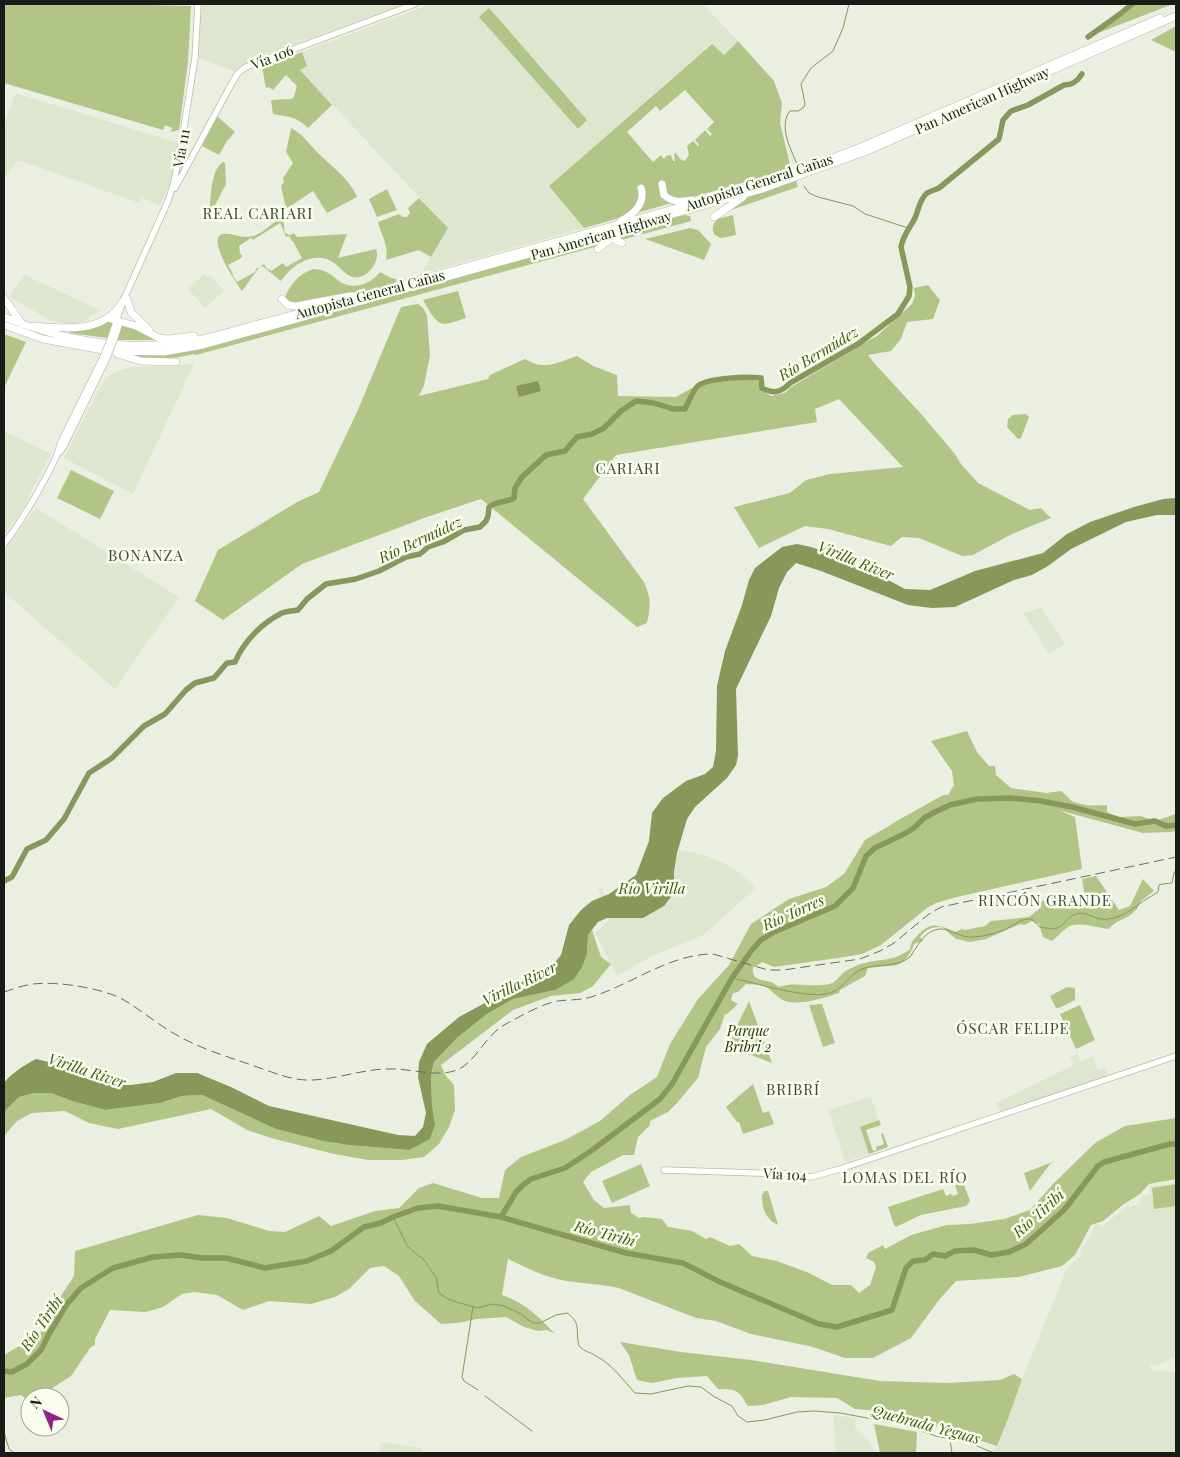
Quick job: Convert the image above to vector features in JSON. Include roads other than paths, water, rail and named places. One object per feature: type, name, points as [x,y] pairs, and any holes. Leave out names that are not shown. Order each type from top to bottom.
[{"type":"highway","name":"Autopista General Cañas","points":[[4,317],[46,332],[87,340],[133,345],[180,343],[234,331],[727,194],[794,173],[1176,11]]},
{"type":"highway","name":"Pan American Highway","points":[[4,325],[43,339],[106,356],[164,352],[203,345],[750,193],[795,178],[867,151],[1176,16]]},
{"type":"highway","points":[[662,184],[664,195],[668,199],[684,201],[706,198],[794,173]]},
{"type":"highway","points":[[505,256],[626,218],[640,205],[641,188]]},
{"type":"highway","points":[[714,216],[750,193]]},
{"type":"highway","points":[[598,249],[624,228]]},
{"type":"highway","points":[[616,234],[616,240],[622,243]]},
{"type":"highway","points":[[282,299],[288,305],[296,306],[342,297],[363,296]]},
{"type":"highway","points":[[4,298],[21,324],[60,328],[76,328],[94,324],[108,318],[125,300],[133,314],[154,333],[164,339]]},
{"type":"highway","points":[[108,318],[138,327],[158,338],[164,339],[234,331]]},
{"type":"highway","points":[[106,356],[142,361],[176,362]]},
{"type":"main road","name":"Vía 111","points":[[4,544],[27,510],[58,453],[64,446],[106,356],[130,283],[168,201],[180,155],[195,58],[198,4]]},
{"type":"main road","name":"Vía 106","points":[[168,201],[238,73],[246,67],[415,4]]},
{"type":"main road","points":[[180,155],[192,157]]},
{"type":"main road","name":"Vía 104","points":[[664,1170],[791,1174],[811,1177],[870,1160],[1176,1056]]},
{"type":"water","points":[[538,381],[541,391],[519,397],[516,386]]},
{"type":"water","name":"Río Virilla","points":[[1176,498],[1176,515],[1157,515],[1126,522],[1071,549],[1032,575],[1014,580],[955,607],[932,608],[908,605],[796,563],[787,572],[779,588],[771,616],[736,689],[738,756],[736,765],[727,778],[695,807],[687,819],[677,853],[674,872],[674,893],[664,906],[643,918],[607,918],[598,922],[588,935],[587,954],[582,967],[574,979],[555,990],[513,999],[487,1014],[457,1038],[434,1062],[431,1074],[435,1124],[430,1139],[409,1150],[323,1141],[276,1129],[202,1095],[182,1096],[160,1103],[105,1110],[51,1093],[34,1093],[19,1097],[4,1112],[4,1083],[18,1070],[36,1059],[53,1063],[85,1078],[110,1085],[153,1082],[176,1073],[197,1073],[269,1106],[398,1135],[415,1136],[423,1127],[426,1113],[418,1077],[419,1062],[427,1044],[459,1017],[504,990],[550,967],[561,955],[569,925],[581,910],[592,901],[609,894],[636,875],[649,841],[652,813],[663,798],[686,781],[705,774],[713,767],[716,751],[717,686],[725,651],[749,580],[755,568],[782,547],[797,544],[830,553],[905,589],[930,590],[975,571],[1043,553],[1067,534],[1090,522],[1134,507],[1163,499]]},
{"type":"waterway","points":[[798,166],[785,131],[787,117],[790,111],[798,111],[804,107],[805,103],[801,84],[811,68],[833,51],[843,28],[849,4]]},
{"type":"waterway","name":"Río Bermúdez","points":[[1088,37],[1132,4]]},
{"type":"waterway","name":"Río Bermúdez","points":[[4,881],[12,877],[27,849],[46,840],[64,819],[89,773],[112,758],[144,726],[165,714],[186,690],[195,683],[214,678],[227,663],[235,662],[243,647],[254,633],[267,622],[282,613],[298,610],[307,599],[326,584],[356,579],[379,571],[406,557],[420,554],[428,547],[443,542],[464,530],[480,527],[486,521],[489,507],[514,498],[515,488],[522,477],[546,455],[565,451],[577,437],[592,434],[604,428],[621,411],[636,401],[654,403],[673,409],[685,409],[693,392],[699,385],[720,379],[738,377],[761,378],[762,388],[777,392],[858,344],[898,314],[909,296],[910,287],[901,247],[924,196],[928,192],[939,188],[999,139],[1003,120],[1011,111],[1028,105],[1064,85],[1074,82],[1082,74]]},
{"type":"waterway","points":[[804,186],[809,193],[818,197],[853,206],[865,214],[908,228]]},
{"type":"waterway","name":"Río Torres","points":[[501,1217],[516,1192],[531,1179],[565,1168],[591,1151],[660,1099],[672,1084],[732,978],[761,940],[774,932],[835,906],[853,888],[866,856],[875,848],[906,833],[924,818],[950,805],[977,799],[1011,798],[1072,807],[1135,824],[1155,821],[1166,826],[1176,825]]},
{"type":"waterway","points":[[732,978],[805,994],[832,993],[862,969],[899,963],[905,960],[911,956],[919,943],[935,930],[945,929],[963,936],[974,937],[1004,930],[1025,919],[1032,919],[1040,927],[1051,929],[1059,927],[1070,917],[1080,913],[1101,919],[1113,918],[1130,910],[1158,892],[1159,885],[1172,883],[1176,870]]},
{"type":"waterway","name":"Río Tiribí","points":[[4,1371],[12,1372],[27,1364],[41,1350],[67,1304],[81,1288],[113,1268],[153,1257],[181,1255],[202,1258],[226,1258],[265,1268],[307,1261],[331,1251],[364,1227],[381,1223],[418,1208],[438,1206],[501,1217],[626,1253],[683,1263],[720,1282],[819,1324],[837,1327],[892,1310],[906,1268],[913,1261],[925,1260],[933,1254],[945,1256],[955,1251],[974,1250],[991,1255],[1009,1252],[1026,1244],[1064,1210],[1098,1166],[1104,1162],[1176,1144]]},
{"type":"waterway","name":"Quebrada Yeguas","points":[[393,1217],[408,1247],[424,1260],[436,1277],[439,1293],[450,1300],[477,1308],[493,1304],[504,1306],[519,1313],[533,1323],[540,1323],[556,1315],[567,1313],[575,1320],[579,1346],[607,1363],[635,1393],[651,1394],[688,1386],[701,1387],[732,1406],[738,1416],[747,1422],[765,1420],[797,1412],[840,1413],[900,1424],[936,1436],[970,1443],[994,1453]]},
{"type":"waterway","points":[[473,1307],[462,1377],[464,1381],[478,1390]]},
{"type":"waterway","points":[[485,1396],[532,1431]]},
{"type":"waterway","points":[[4,1432],[9,1449],[14,1453]]},
{"type":"waterway","points":[[950,1439],[952,1453]]},
{"type":"railway","points":[[4,992],[26,985],[43,983],[80,986],[104,992],[124,1000],[168,1030],[194,1044],[291,1078],[322,1079],[379,1069],[432,1073],[449,1072],[457,1070],[470,1061],[497,1030],[528,1012],[553,1002],[581,999],[606,992],[681,959],[713,954],[768,970],[783,970],[860,959],[894,943],[929,914],[941,907],[1176,857]]},
{"type":"district","name":"REAL CARIARI","points":[[258,213]]},
{"type":"district","name":"CARIARI","points":[[628,468]]},
{"type":"district","name":"BONANZA","points":[[146,555]]},
{"type":"district","name":"RINCÓN GRANDE","points":[[1045,900]]},
{"type":"district","name":"ÓSCAR FELIPE","points":[[1013,1028]]},
{"type":"district","name":"BRIBRÍ","points":[[793,1089]]},
{"type":"district","name":"LOMAS DEL RÍO","points":[[905,1177]]},
{"type":"water label","name":"Virilla River","points":[[856,560]]},
{"type":"water label","name":"Virilla River","points":[[519,983]]},
{"type":"water label","name":"Virilla River","points":[[87,1070]]},
{"type":"park label","name":"Parque Bribri 2","points":[[748,1038]]}]
